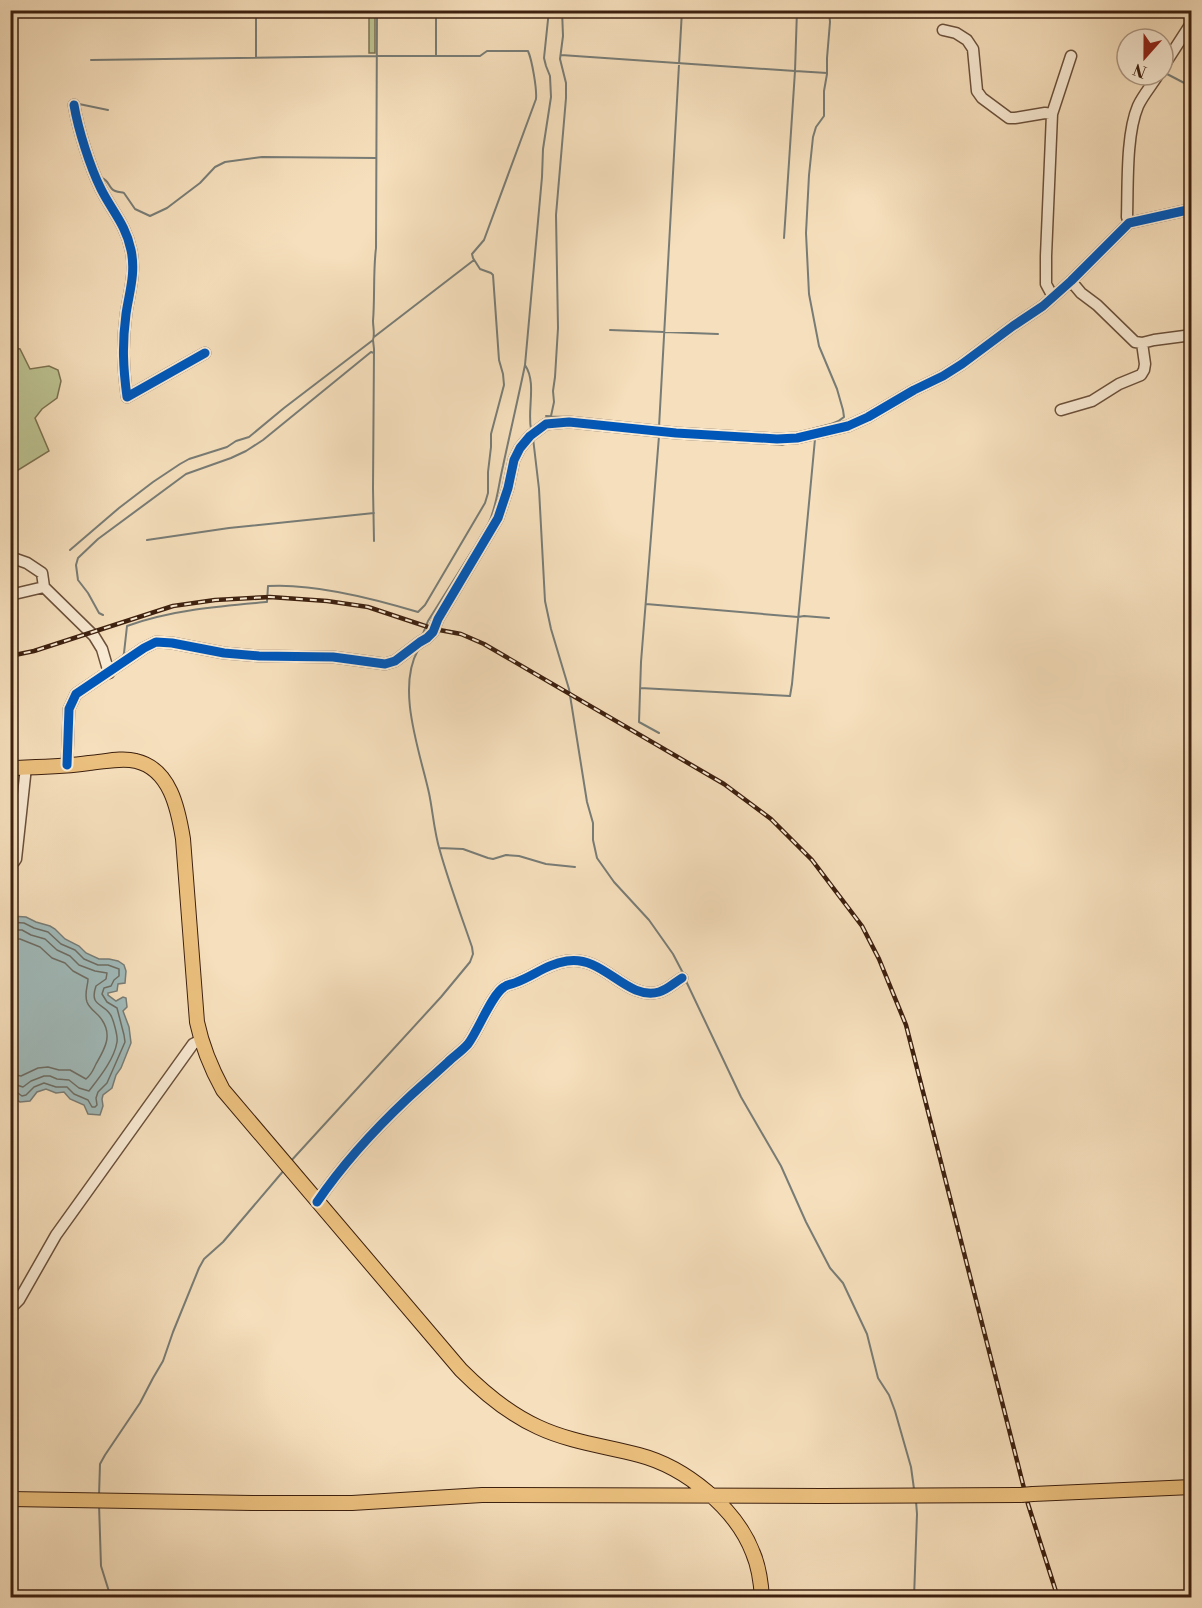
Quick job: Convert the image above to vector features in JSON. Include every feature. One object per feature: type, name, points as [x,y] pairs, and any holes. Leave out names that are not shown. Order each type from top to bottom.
[{"type":"main road","points":[[10,768],[134,760],[152,767],[162,778],[171,790],[183,839],[197,1022],[213,1072],[223,1090],[461,1370],[481,1390],[536,1427],[568,1440],[639,1455],[667,1465],[696,1483],[732,1516],[752,1550],[757,1564],[762,1598]]},
{"type":"main road","points":[[10,1499],[330,1503],[482,1495],[1027,1494],[1191,1487]]},
{"type":"street","points":[[1175,48],[1191,22]]},
{"type":"street","points":[[943,30],[956,33],[967,40],[973,49],[977,91],[982,98],[1009,118],[1052,114]]},
{"type":"street","points":[[1053,297],[1046,284],[1052,114],[1071,56]]},
{"type":"street","points":[[1129,224],[1127,217],[1133,118],[1138,104],[1150,87]]},
{"type":"street","points":[[74,105],[94,174],[128,234],[132,253],[134,273],[126,314],[123,353],[127,397],[205,353]]},
{"type":"street","points":[[67,765],[69,709],[76,694],[156,642],[259,656],[333,657],[385,664],[395,661],[433,632],[438,619],[498,519],[514,460],[520,448],[530,436],[546,424],[569,422],[676,433],[777,439],[796,438],[848,426],[943,376],[1043,306],[1129,224],[1191,209]]},
{"type":"street","points":[[1071,281],[1135,342],[1142,343],[1191,335]]},
{"type":"street","points":[[1062,410],[1092,401],[1119,384],[1141,375],[1144,370],[1142,343]]},
{"type":"street","points":[[10,557],[27,563],[42,573],[45,587],[94,636],[102,649],[109,673]]},
{"type":"street","points":[[10,595],[45,587]]},
{"type":"street","points":[[10,863],[16,859],[26,767]]},
{"type":"street","points":[[317,1202],[339,1170],[367,1138],[467,1044],[503,987],[552,965],[579,960],[591,963],[633,990],[641,992],[657,993],[682,978]]},
{"type":"street","points":[[10,1309],[19,1300],[56,1235],[193,1044],[201,1040]]},
{"type":"green space","points":[[369,11],[375,11],[375,53],[369,53]]},
{"type":"green space","points":[[11,347],[20,349],[30,369],[49,366],[58,370],[61,381],[57,398],[42,409],[35,418],[49,451],[15,472],[10,467]]},
{"type":"water","points":[[11,916],[26,917],[50,926],[86,953],[99,959],[118,961],[124,965],[125,983],[118,984],[117,991],[108,993],[108,995],[116,1001],[123,997],[126,998],[127,1007],[123,1011],[129,1027],[131,1043],[112,1088],[103,1095],[100,1115],[88,1114],[84,1105],[70,1099],[64,1092],[56,1093],[46,1089],[37,1092],[30,1101],[20,1102],[11,1096]]},
{"type":"waterway","points":[[256,10],[256,57]]},
{"type":"waterway","points":[[70,550],[119,508],[180,464],[249,437],[373,340],[376,248],[377,10]]},
{"type":"waterway","points":[[436,10],[436,56]]},
{"type":"waterway","points":[[531,429],[531,388],[529,372],[525,365],[543,149],[551,97],[550,76],[544,58],[549,10]]},
{"type":"waterway","points":[[551,416],[554,402],[558,328],[556,215],[566,98],[566,83],[560,59],[563,36],[562,10]]},
{"type":"waterway","points":[[659,427],[682,10]]},
{"type":"waterway","points":[[561,55],[795,71],[797,10]]},
{"type":"waterway","points":[[809,430],[832,424],[844,417],[837,389],[819,346],[809,294],[806,233],[813,137],[816,127],[824,116],[829,10]]},
{"type":"waterway","points":[[91,60],[480,56],[487,51],[528,51],[533,68],[536,94],[484,240],[472,254],[480,269],[493,275],[499,360],[504,385],[491,434],[488,493],[485,503],[425,605],[418,612],[324,589],[268,586],[267,602],[179,612],[127,626],[123,656]]},
{"type":"waterway","points":[[784,238],[795,71],[827,73]]},
{"type":"waterway","points":[[1175,78],[1192,87]]},
{"type":"waterway","points":[[79,106],[79,104],[108,110]]},
{"type":"waterway","points":[[102,178],[113,190],[124,193],[135,209],[150,216],[167,208],[200,183],[215,167],[225,162],[262,157],[376,158]]},
{"type":"waterway","points":[[374,337],[474,260]]},
{"type":"waterway","points":[[610,330],[718,334]]},
{"type":"waterway","points":[[373,340],[374,541]]},
{"type":"waterway","points":[[103,615],[99,613],[78,580],[76,565],[78,558],[98,539],[186,474],[231,458],[263,440],[371,352],[374,353]]},
{"type":"waterway","points":[[488,525],[495,504],[525,365]]},
{"type":"waterway","points":[[546,416],[568,417]]},
{"type":"waterway","points":[[659,436],[641,662],[639,722],[659,733]]},
{"type":"waterway","points":[[533,438],[539,489],[545,601],[569,689],[597,858],[614,882],[649,920],[673,954],[684,975]]},
{"type":"waterway","points":[[640,688],[790,696],[815,439]]},
{"type":"waterway","points":[[766,443],[782,445],[787,443]]},
{"type":"waterway","points":[[147,540],[229,528],[374,513]]},
{"type":"waterway","points":[[422,636],[428,621],[472,551]]},
{"type":"waterway","points":[[646,604],[829,618]]},
{"type":"waterway","points":[[290,1162],[441,997],[470,962],[473,954],[438,844],[412,721],[409,683],[418,650]]},
{"type":"waterway","points":[[439,848],[463,849],[493,859],[506,855],[519,856],[546,864],[575,867]]},
{"type":"waterway","points":[[686,981],[741,1097],[781,1166],[806,1222],[830,1268],[843,1283],[867,1334],[878,1378],[889,1395],[895,1411],[911,1467],[914,1489]]},
{"type":"waterway","points":[[99,1496],[100,1464],[140,1403],[163,1361],[204,1259],[223,1242],[285,1169]]},
{"type":"waterway","points":[[914,1598],[916,1501]]},
{"type":"waterway","points":[[99,1504],[101,1566],[111,1598]]},
{"type":"railway","points":[[10,656],[34,651],[173,606],[215,600],[270,597],[327,601],[368,607],[434,629],[461,634],[484,644],[724,784],[771,819],[812,860],[862,926],[879,959],[906,1025],[1028,1504],[1058,1598]]},
{"type":"cycle path","points":[[74,105],[81,136],[93,170],[122,226],[131,250],[132,275],[124,346],[127,397],[205,353]]},
{"type":"cycle path","points":[[67,765],[69,709],[76,694],[156,642],[259,656],[333,657],[385,664],[395,661],[433,632],[438,619],[498,518],[514,460],[520,448],[530,436],[546,424],[569,422],[676,433],[777,439],[797,438],[848,426],[943,376],[1043,306],[1129,223],[1192,209]]},
{"type":"cycle path","points":[[317,1202],[348,1161],[382,1123],[468,1044],[495,997],[506,986],[567,961],[580,961],[592,965],[625,985],[647,993],[662,991],[682,978]]}]
